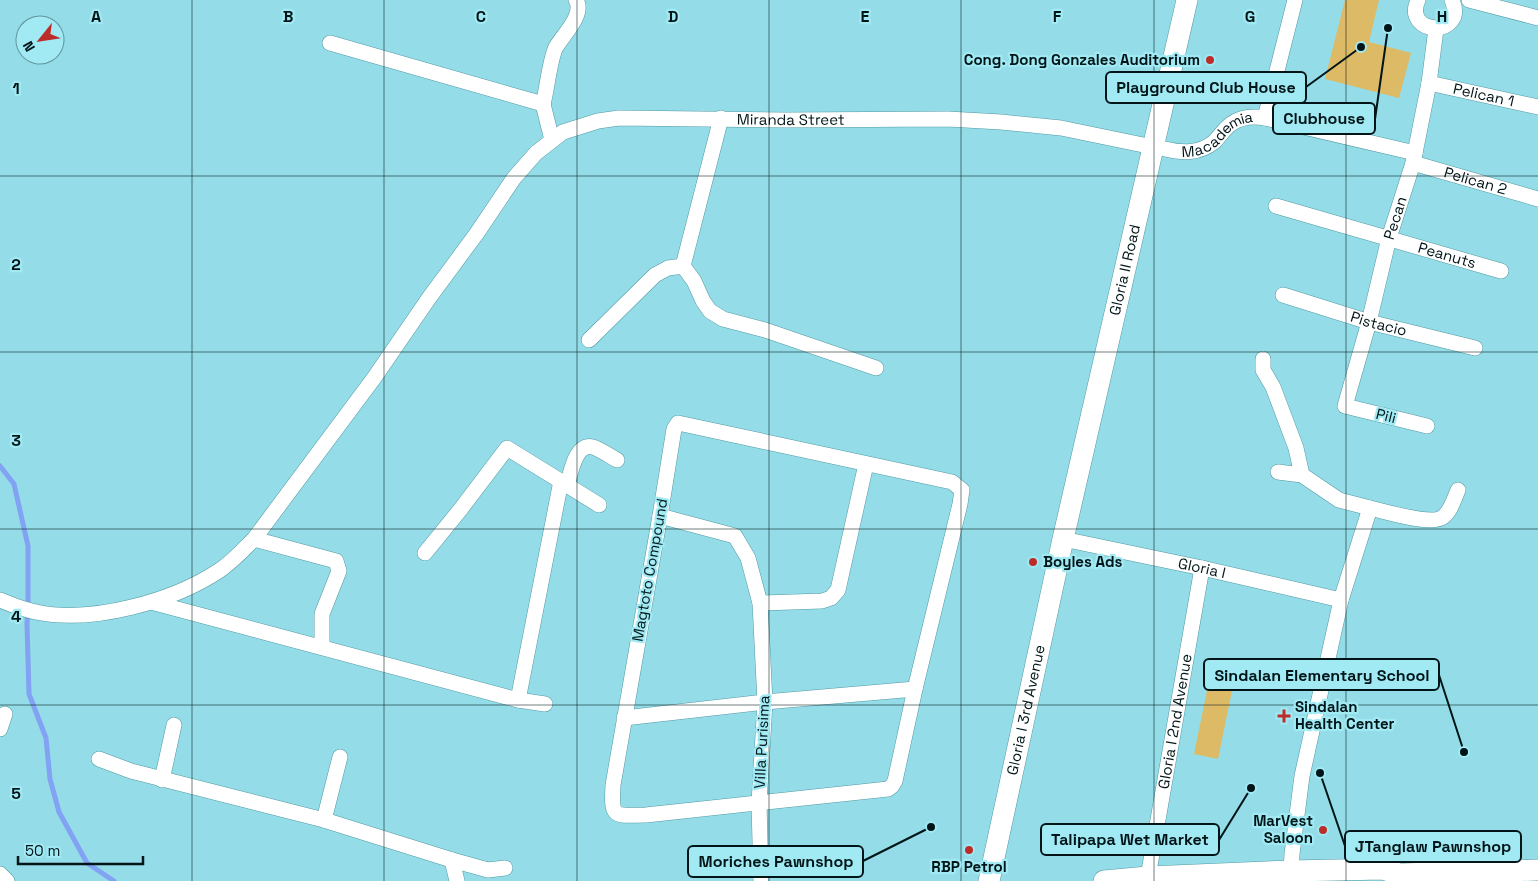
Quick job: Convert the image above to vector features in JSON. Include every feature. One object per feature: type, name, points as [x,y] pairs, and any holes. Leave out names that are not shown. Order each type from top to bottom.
[{"type":"street","points":[[552,140],[543,104],[554,50],[574,21],[579,10],[576,0]]},
{"type":"street","name":"Gloria II Road","points":[[1063,538],[1159,148],[1187,0]]},
{"type":"street","points":[[1265,118],[1294,0]]},
{"type":"street","points":[[1418,0],[1415,9],[1419,21],[1436,29],[1452,20],[1455,7],[1452,0]]},
{"type":"street","points":[[1472,0],[1538,18]]},
{"type":"street","name":"Pecan","points":[[1345,406],[1369,322],[1389,238],[1414,158],[1429,83],[1436,29]]},
{"type":"street","points":[[330,43],[543,104]]},
{"type":"street","name":"Pelican 1","points":[[1429,83],[1538,107]]},
{"type":"street","name":"Macademia","points":[[1159,148],[1177,152],[1191,152],[1213,143],[1230,124],[1252,116],[1414,158]]},
{"type":"street","name":"Miranda Street","points":[[0,600],[37,612],[76,614],[103,612],[129,608],[175,594],[220,570],[254,539],[374,378],[514,178],[536,153],[564,132],[598,121],[619,118],[948,119],[1061,128],[1159,148]]},
{"type":"street","points":[[683,266],[721,118]]},
{"type":"street","name":"Pelican 2","points":[[1414,158],[1538,199]]},
{"type":"street","name":"Peanuts","points":[[1276,206],[1502,271]]},
{"type":"street","points":[[589,340],[655,274],[668,268],[683,266]]},
{"type":"street","points":[[683,266],[694,281],[710,311],[723,319],[765,330],[876,368]]},
{"type":"street","name":"Pistacio","points":[[1283,295],[1369,322],[1475,348]]},
{"type":"street","points":[[1263,358],[1263,370],[1273,387],[1296,448],[1302,475]]},
{"type":"street","name":"Pili","points":[[1345,406],[1427,426]]},
{"type":"street","name":"Magtoto Compound","points":[[759,803],[646,815],[620,815],[615,812],[612,806],[613,785],[624,718],[674,429],[678,423],[866,464]]},
{"type":"street","points":[[518,700],[564,483],[578,452],[584,448],[592,447],[617,460]]},
{"type":"street","points":[[425,553],[507,448],[599,505]]},
{"type":"street","points":[[759,803],[888,789],[895,782],[962,490],[952,482],[866,464],[838,590],[831,598],[822,601],[760,603]]},
{"type":"street","points":[[1278,472],[1302,475],[1340,500],[1434,521],[1442,517],[1450,508],[1458,490]]},
{"type":"street","points":[[1292,871],[1292,854],[1302,776],[1341,600],[1370,508]]},
{"type":"street","name":"Villa Purisima","points":[[660,516],[735,536],[748,558],[760,603],[765,702],[759,803],[761,881]]},
{"type":"street","name":"Gloria I","points":[[1063,538],[1341,600]]},
{"type":"street","name":"Gloria I 3rd Avenue","points":[[989,881],[1063,538]]},
{"type":"street","points":[[254,539],[336,561],[338,571],[322,614],[322,647]]},
{"type":"street","name":"Gloria I 2nd Avenue","points":[[1148,877],[1202,568]]},
{"type":"street","points":[[150,602],[518,700],[545,704]]},
{"type":"street","points":[[624,718],[765,702],[915,689]]},
{"type":"street","points":[[0,729],[5,714]]},
{"type":"street","points":[[162,780],[174,725]]},
{"type":"street","points":[[324,820],[340,757]]},
{"type":"street","points":[[99,759],[162,780],[324,820],[488,870],[505,868]]},
{"type":"street","points":[[1382,869],[1398,860],[1444,857],[1538,858]]},
{"type":"street","points":[[452,860],[457,881]]},
{"type":"street","points":[[1104,881],[1148,877],[1292,871],[1382,869],[1400,874],[1538,870]]},
{"type":"street","points":[[0,874],[7,881]]},
{"type":"shaded area","points":[[1345,0],[1379,0],[1369,42],[1411,53],[1399,98],[1325,79]]},
{"type":"shaded area","points":[[1210,676],[1234,681],[1218,759],[1194,754]]},
{"type":"waterway","points":[[0,466],[14,484],[28,546],[27,624],[29,694],[46,738],[50,779],[59,812],[87,863],[114,881]]},
{"type":"place","name":"Clubhouse","points":[[1388,28]]},
{"type":"place","name":"Playground Club House","points":[[1361,47]]},
{"type":"place","name":"Cong. Dong Gonzales Auditorium","points":[[1210,60]]},
{"type":"place","name":"Boyles Ads","points":[[1033,562]]},
{"type":"place","name":"Sindalan Health Center","points":[[1284,716]]},
{"type":"place","name":"Sindalan Elementary School","points":[[1464,752]]},
{"type":"place","name":"JTanglaw Pawnshop","points":[[1320,773]]},
{"type":"place","name":"Talipapa Wet Market","points":[[1251,788]]},
{"type":"place","name":"Moriches Pawnshop","points":[[931,827]]},
{"type":"place","name":"MarVest Saloon","points":[[1323,830]]},
{"type":"place","name":"RBP Petrol","points":[[969,850]]}]
